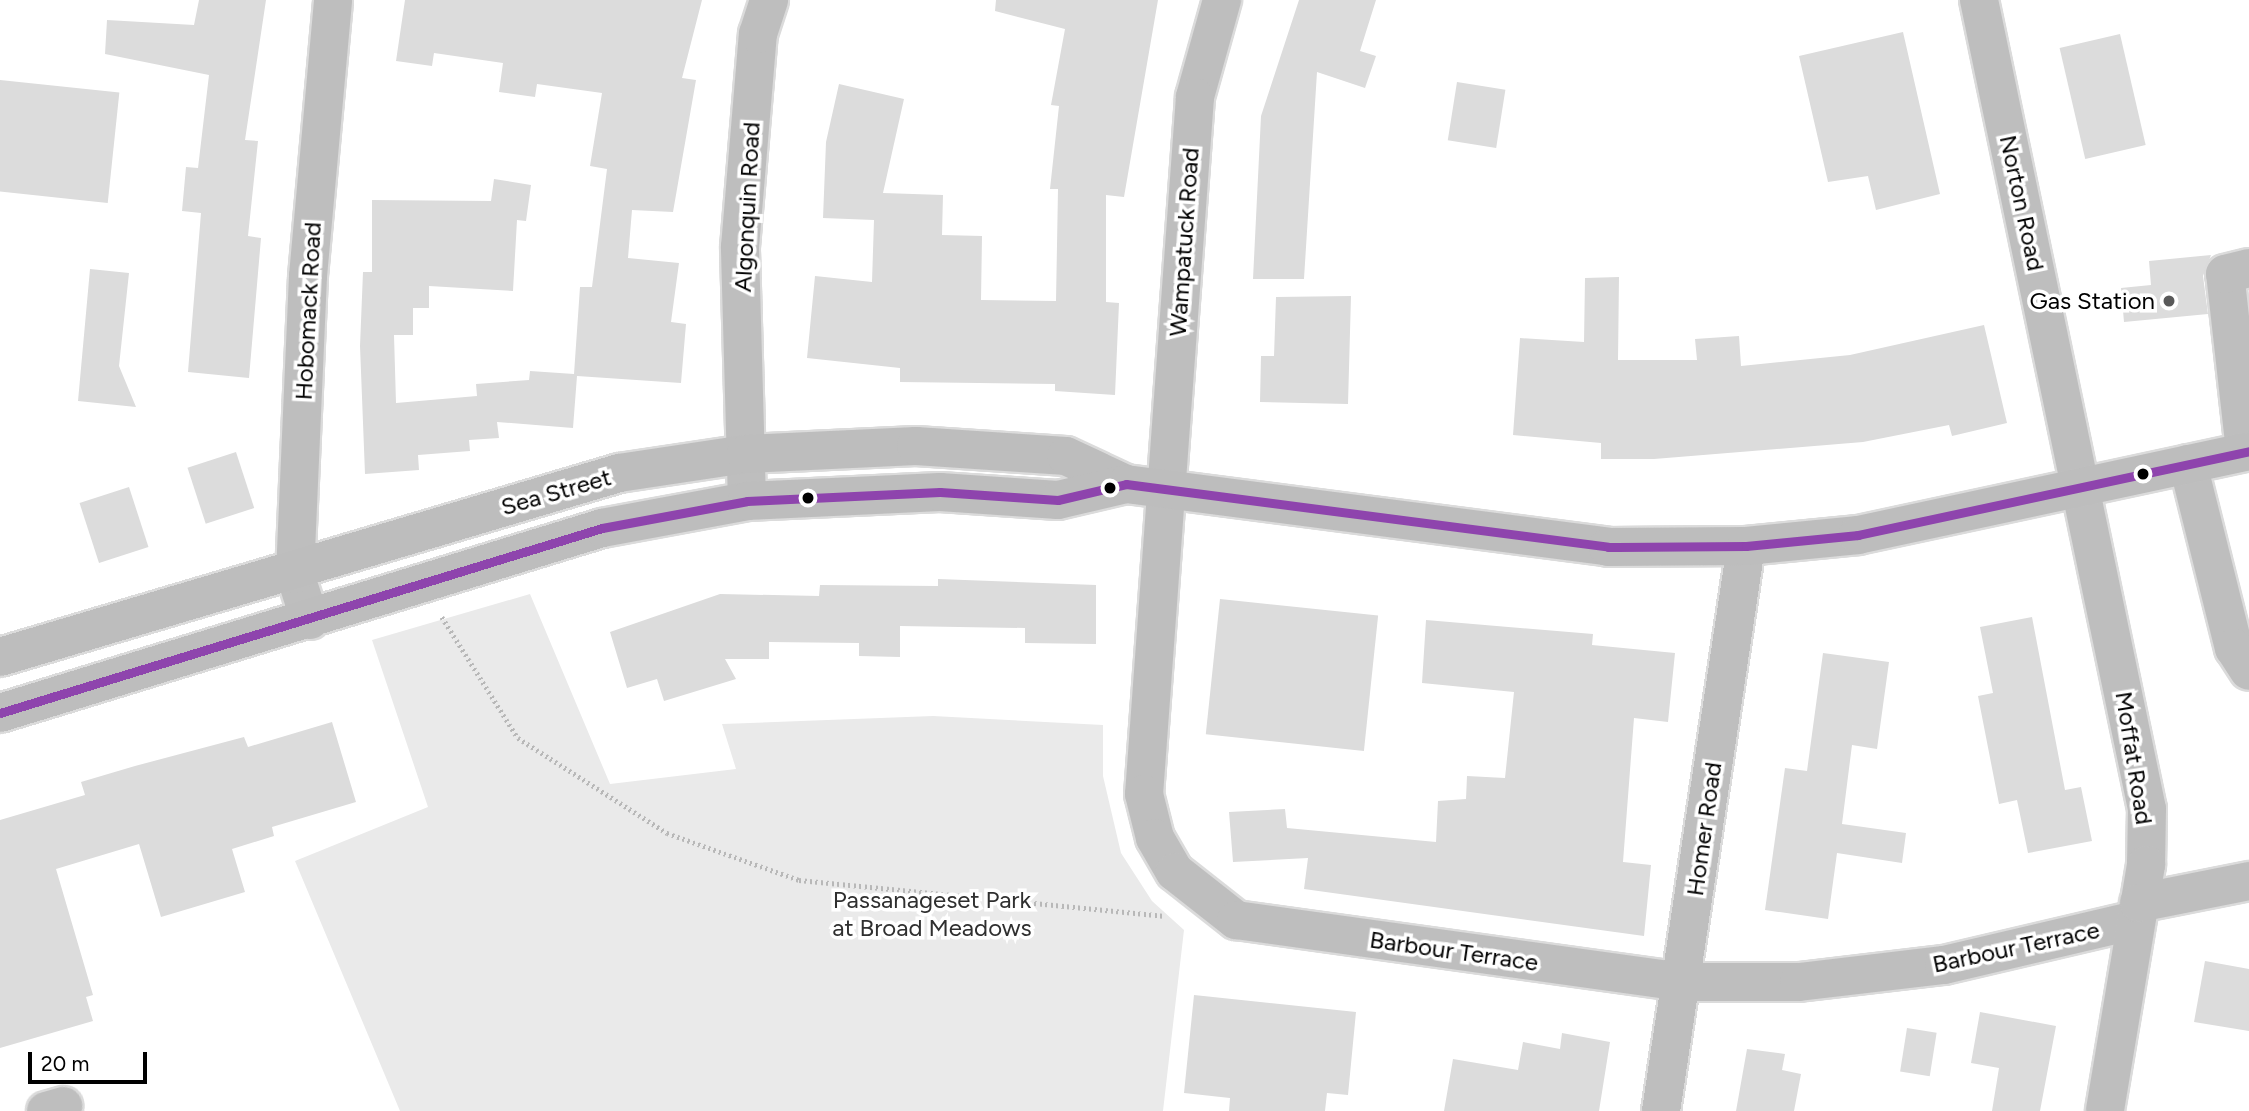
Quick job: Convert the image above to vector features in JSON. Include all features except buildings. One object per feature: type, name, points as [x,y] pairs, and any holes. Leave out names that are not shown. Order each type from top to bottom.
[{"type":"main road","name":"Sea Street","points":[[0,657],[295,573],[619,473],[746,454],[916,446],[1066,456],[1126,484]]},
{"type":"main road","name":"Sea Street","points":[[0,713],[310,620],[602,528],[747,501],[940,492],[1058,500],[1126,484],[1170,487],[1608,547],[1746,546],[1858,535],[2247,451]]},
{"type":"street","name":"Hobomack Road","points":[[310,620],[295,573],[308,276],[333,0]]},
{"type":"street","name":"Algonquin Road","points":[[747,501],[740,247],[758,34],[769,0]]},
{"type":"street","name":"Wampatuck Road","points":[[1170,487],[1195,97],[1222,0]]},
{"type":"street","name":"Norton Road","points":[[1979,0],[2082,488]]},
{"type":"street","points":[[2247,451],[2225,274],[2249,268]]},
{"type":"street","points":[[2188,464],[2234,648],[2249,671]]},
{"type":"street","name":"Barbour Terrace","points":[[1170,487],[1144,794],[1155,838],[1175,872],[1236,920],[1682,982],[1799,982],[1944,965],[2249,881]]},
{"type":"street","name":"Moffat Road","points":[[2082,488],[2147,809],[2138,911],[2105,1111]]},
{"type":"street","name":"Homer Road","points":[[1661,1111],[1746,546]]},
{"type":"path","points":[[423,585],[518,738],[667,833],[799,880],[1172,916]]},
{"type":"green space","name":"Passanageset Park at Broad Meadows","points":[[530,594],[610,784],[736,769],[722,724],[933,716],[1103,725],[1103,776],[1121,853],[1152,901],[1184,930],[1163,1111],[400,1111],[295,861],[428,807],[372,640]]},
{"type":"transit line","points":[[0,713],[602,528],[747,501],[940,492],[1058,500],[1126,484],[1608,547],[1746,546],[1858,535],[2249,451]]},
{"type":"place","name":"Gas Station","points":[[2169,301]]}]
